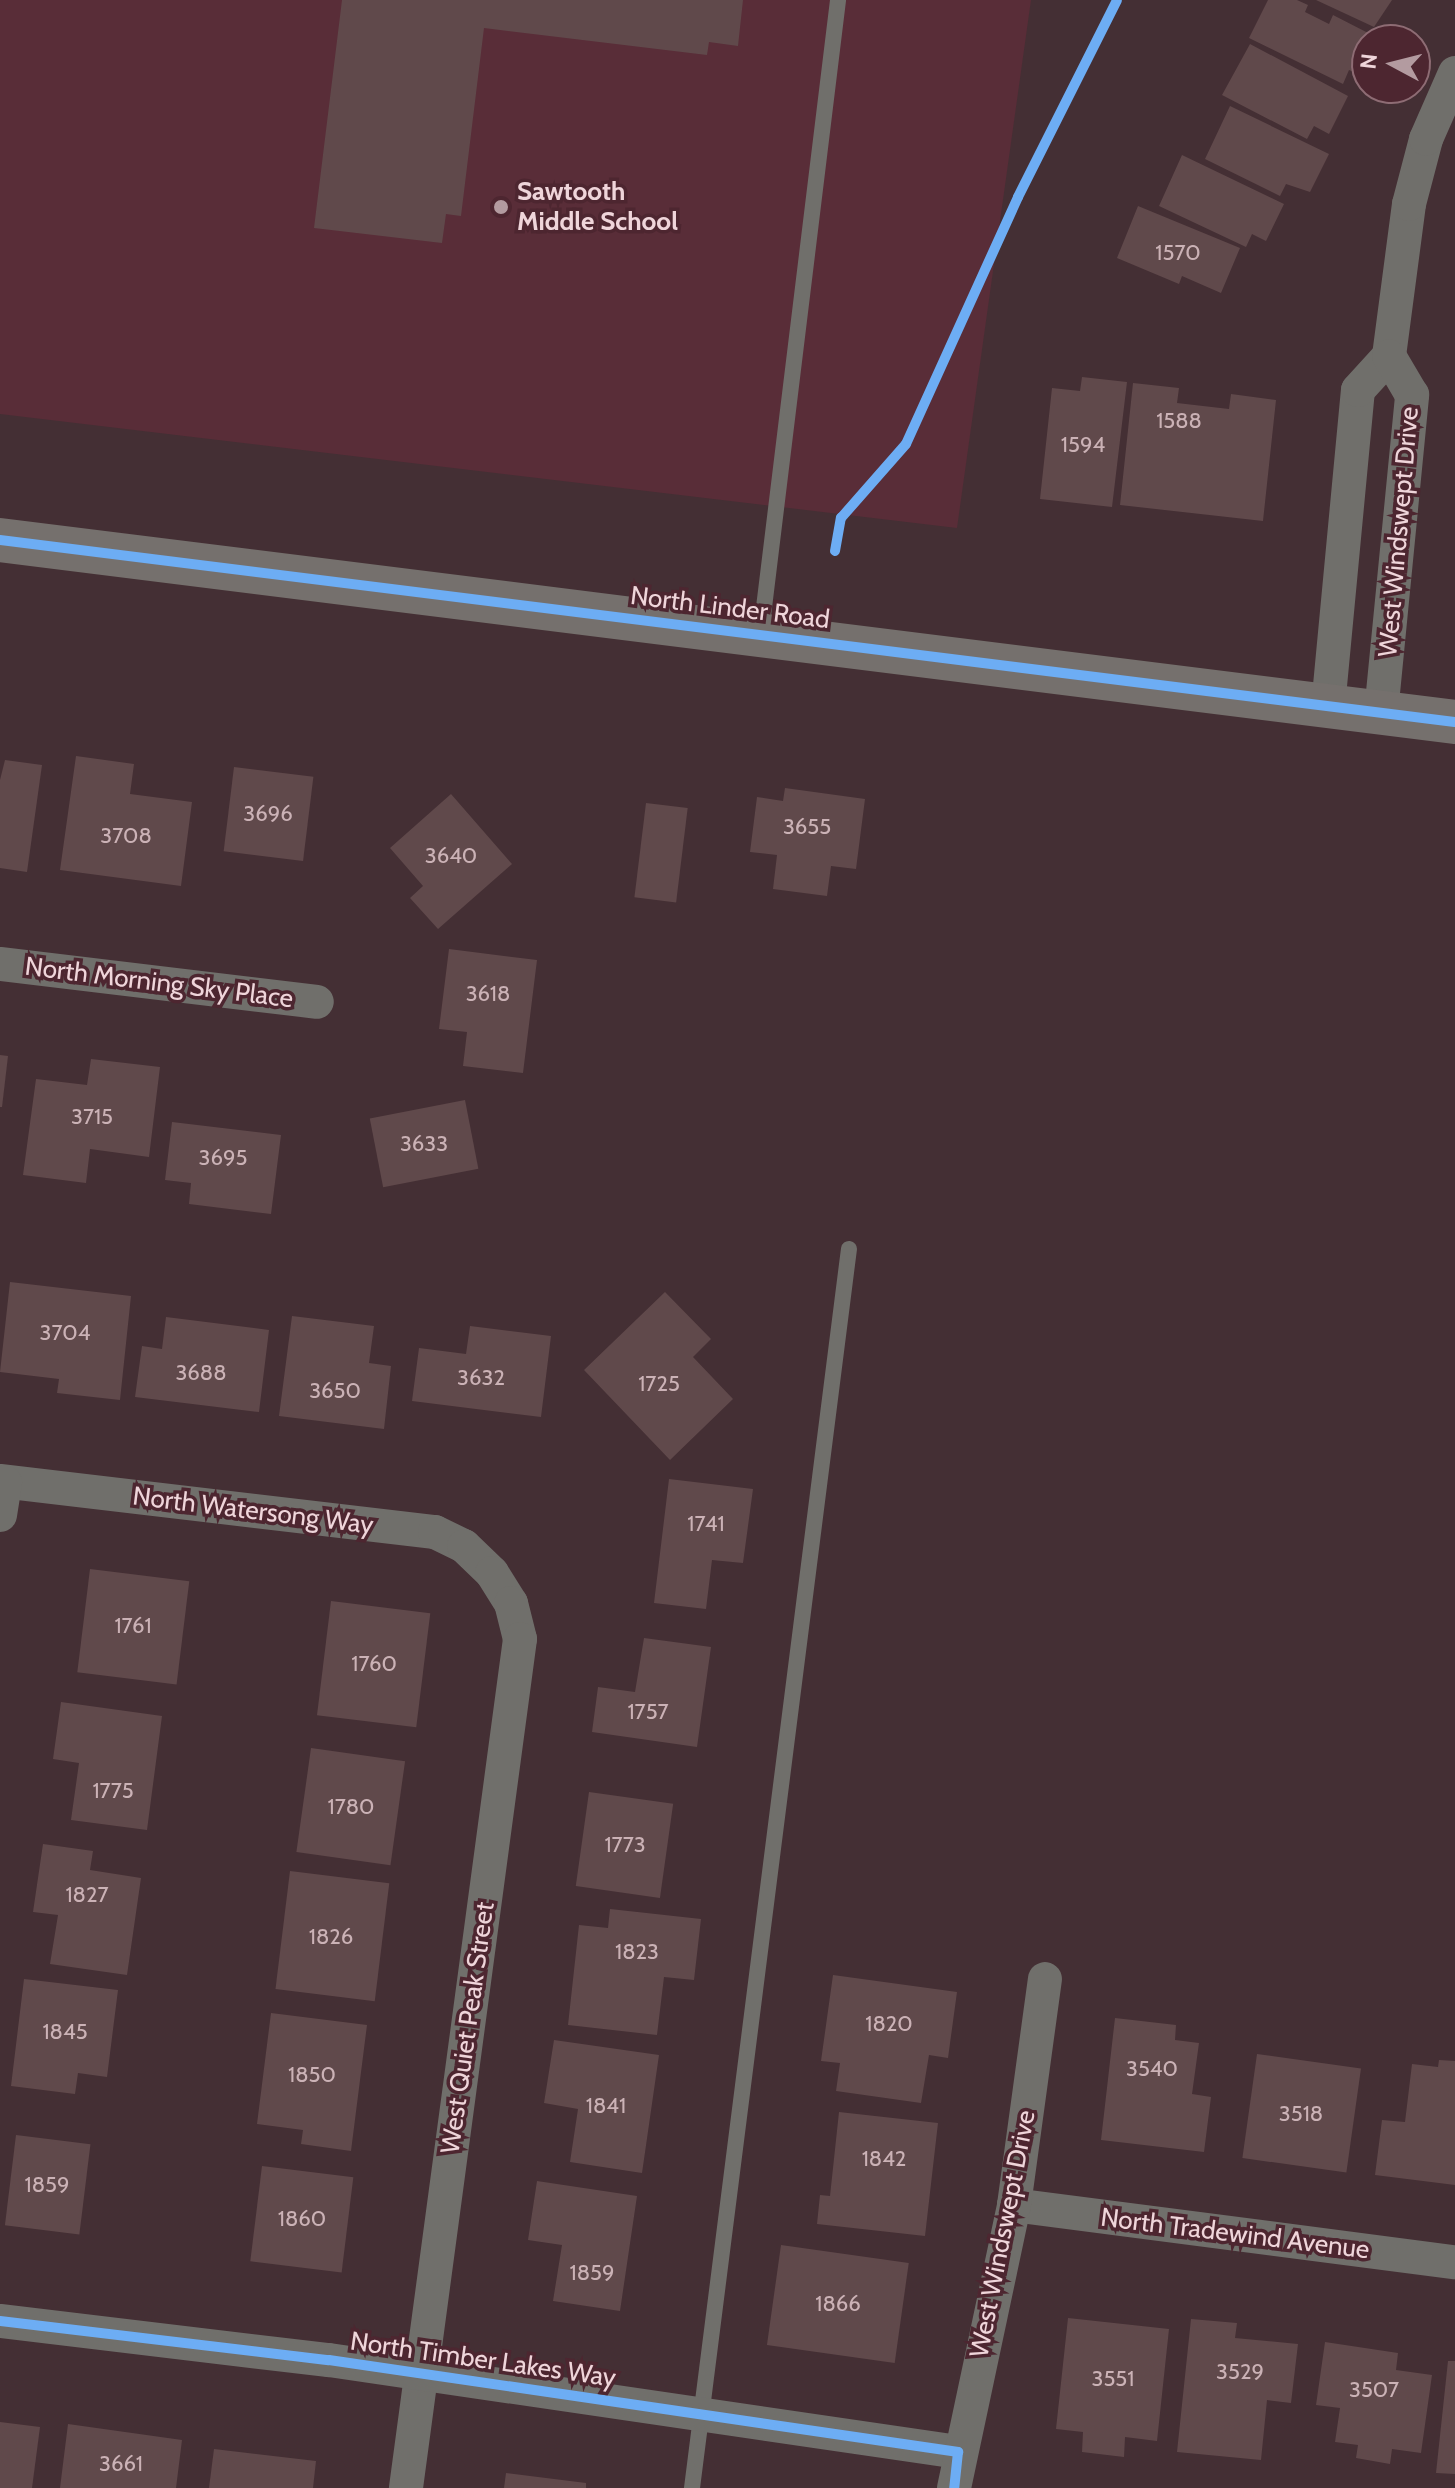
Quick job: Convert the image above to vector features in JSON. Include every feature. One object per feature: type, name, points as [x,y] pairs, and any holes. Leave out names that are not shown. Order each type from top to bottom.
[{"type":"main road","name":"North Linder Road","points":[[0,540],[1455,722]]},
{"type":"street","points":[[1389,356],[1409,204],[1426,139],[1455,73]]},
{"type":"street","name":"West Windswept Drive","points":[[1328,707],[1358,390],[1389,356],[1412,395],[1381,713]]},
{"type":"street","name":"North Morning Sky Place","points":[[0,964],[317,1002]]},
{"type":"street","points":[[0,1515],[2,1481]]},
{"type":"street","name":"North Watersong Way","points":[[2,1481],[435,1532],[464,1546],[492,1573]]},
{"type":"street","name":"West Quiet Peak Street","points":[[406,2488],[520,1639],[511,1603],[492,1573]]},
{"type":"street","name":"West Windswept Drive","points":[[954,2488],[958,2452],[1014,2205],[1045,1979]]},
{"type":"street","name":"North Tradewind Avenue","points":[[1014,2205],[1455,2262]]},
{"type":"street","name":"North Timber Lakes Way","points":[[0,2321],[421,2374],[958,2452]]},
{"type":"lane","points":[[760,634],[838,0]]},
{"type":"lane","points":[[692,2488],[849,1249]]},
{"type":"shaded area","name":"Sawtooth Middle School","points":[[0,0],[1031,0],[957,528],[0,414]]},
{"type":"building","points":[[342,0],[743,0],[738,46],[709,42],[707,55],[484,28],[461,216],[446,214],[442,243],[314,228]]},
{"type":"building","points":[[1268,0],[1297,0],[1308,5],[1305,12],[1329,24],[1333,15],[1351,24],[1351,71],[1343,84],[1249,38]]},
{"type":"building","points":[[1316,0],[1392,0],[1376,24],[1368,24]]},
{"type":"building","points":[[1250,44],[1348,96],[1329,134],[1314,126],[1307,139],[1222,95]]},
{"type":"building","points":[[1230,106],[1329,154],[1310,192],[1286,184],[1280,196],[1205,159]]},
{"type":"building","points":[[1182,155],[1284,204],[1266,241],[1252,234],[1246,247],[1159,206]]},
{"type":"building","points":[[1138,206],[1240,248],[1221,293],[1182,276],[1179,284],[1117,258]]},
{"type":"building","points":[[1082,377],[1127,382],[1112,507],[1040,499],[1052,388],[1080,391]]},
{"type":"building","points":[[1133,383],[1179,388],[1177,403],[1229,409],[1231,394],[1276,400],[1263,521],[1120,505]]},
{"type":"building","points":[[76,756],[134,764],[130,794],[192,802],[181,886],[60,870]]},
{"type":"building","points":[[5,760],[42,765],[27,872],[0,868],[0,780]]},
{"type":"building","points":[[234,767],[313,777],[303,861],[224,851]]},
{"type":"building","points":[[785,788],[865,799],[856,869],[831,866],[827,896],[773,889],[777,855],[750,852],[757,797],[783,801]]},
{"type":"building","points":[[451,794],[512,864],[438,929],[410,898],[423,886],[390,848]]},
{"type":"building","points":[[646,803],[688,808],[676,902],[634,897]]},
{"type":"building","points":[[449,949],[537,960],[523,1073],[463,1066],[467,1032],[439,1029]]},
{"type":"building","points":[[0,1055],[8,1056],[2,1107],[0,1107]]},
{"type":"building","points":[[91,1059],[160,1067],[149,1157],[90,1149],[86,1183],[23,1175],[36,1079],[87,1085]]},
{"type":"building","points":[[465,1100],[478,1169],[383,1187],[370,1119]]},
{"type":"building","points":[[172,1122],[281,1135],[271,1214],[189,1204],[191,1183],[165,1180]]},
{"type":"building","points":[[10,1282],[131,1296],[120,1400],[57,1393],[59,1379],[0,1372]]},
{"type":"building","points":[[665,1292],[711,1339],[693,1357],[733,1399],[670,1460],[584,1370]]},
{"type":"building","points":[[292,1316],[374,1326],[369,1363],[391,1366],[384,1429],[279,1416]]},
{"type":"building","points":[[166,1317],[269,1330],[259,1412],[135,1397],[142,1346],[162,1349]]},
{"type":"building","points":[[470,1326],[551,1336],[541,1417],[412,1401],[419,1348],[466,1354]]},
{"type":"building","points":[[669,1479],[753,1489],[743,1563],[712,1560],[706,1609],[654,1603]]},
{"type":"building","points":[[90,1569],[189,1581],[177,1684],[77,1672]]},
{"type":"building","points":[[331,1601],[430,1613],[416,1727],[317,1715]]},
{"type":"building","points":[[644,1638],[711,1647],[697,1747],[592,1732],[598,1687],[635,1692]]},
{"type":"building","points":[[61,1702],[162,1716],[147,1830],[71,1820],[79,1763],[53,1759]]},
{"type":"building","points":[[311,1748],[405,1761],[390,1865],[296,1852]]},
{"type":"building","points":[[589,1792],[673,1804],[660,1898],[576,1886]]},
{"type":"building","points":[[43,1844],[93,1851],[90,1870],[141,1878],[127,1975],[50,1964],[58,1915],[33,1912]]},
{"type":"building","points":[[290,1871],[389,1883],[375,2001],[275,1989]]},
{"type":"building","points":[[610,1909],[701,1919],[694,1980],[664,1977],[657,2035],[568,2025],[579,1925],[608,1928]]},
{"type":"building","points":[[833,1975],[957,1992],[948,2058],[929,2055],[921,2103],[836,2091],[840,2063],[821,2061]]},
{"type":"building","points":[[24,1979],[118,1990],[107,2077],[78,2073],[75,2094],[11,2086]]},
{"type":"building","points":[[271,2013],[367,2025],[351,2151],[301,2144],[303,2130],[257,2124]]},
{"type":"building","points":[[1115,2018],[1176,2025],[1175,2040],[1199,2043],[1192,2094],[1211,2097],[1204,2152],[1101,2140]]},
{"type":"building","points":[[554,2040],[659,2055],[642,2173],[570,2162],[578,2109],[544,2103]]},
{"type":"building","points":[[1257,2054],[1361,2069],[1346,2173],[1242,2158]]},
{"type":"building","points":[[1439,2060],[1455,2061],[1455,2185],[1375,2175],[1382,2120],[1405,2122],[1412,2064],[1438,2067]]},
{"type":"building","points":[[839,2112],[938,2123],[925,2236],[817,2224],[820,2195],[830,2196]]},
{"type":"building","points":[[16,2135],[90,2144],[79,2234],[5,2225]]},
{"type":"building","points":[[262,2166],[353,2177],[342,2272],[250,2261]]},
{"type":"building","points":[[537,2181],[637,2196],[620,2311],[553,2301],[562,2245],[528,2240]]},
{"type":"building","points":[[781,2245],[909,2263],[895,2363],[767,2345]]},
{"type":"building","points":[[1068,2318],[1169,2329],[1157,2441],[1125,2437],[1124,2457],[1082,2452],[1083,2432],[1056,2429]]},
{"type":"building","points":[[1191,2319],[1237,2323],[1235,2338],[1298,2344],[1291,2403],[1267,2400],[1261,2460],[1177,2452]]},
{"type":"building","points":[[1325,2342],[1398,2353],[1396,2370],[1432,2375],[1421,2453],[1392,2449],[1390,2464],[1356,2458],[1358,2445],[1335,2442],[1340,2408],[1316,2405]]},
{"type":"building","points":[[1448,2361],[1455,2361],[1455,2474],[1436,2473]]},
{"type":"building","points":[[0,2422],[40,2427],[32,2488],[0,2488]]},
{"type":"building","points":[[68,2424],[182,2440],[176,2488],[60,2488]]},
{"type":"building","points":[[214,2449],[316,2461],[313,2488],[209,2488]]},
{"type":"building","points":[[506,2473],[586,2483],[586,2488],[504,2488]]},
{"type":"cycle path","points":[[835,551],[841,518],[906,444],[1018,197],[1117,0]]},
{"type":"cycle path","points":[[0,540],[1455,722]]},
{"type":"cycle path","points":[[0,2321],[329,2360],[958,2452],[954,2488]]},
{"type":"place","name":"Sawtooth Middle School","points":[[501,207]]}]
